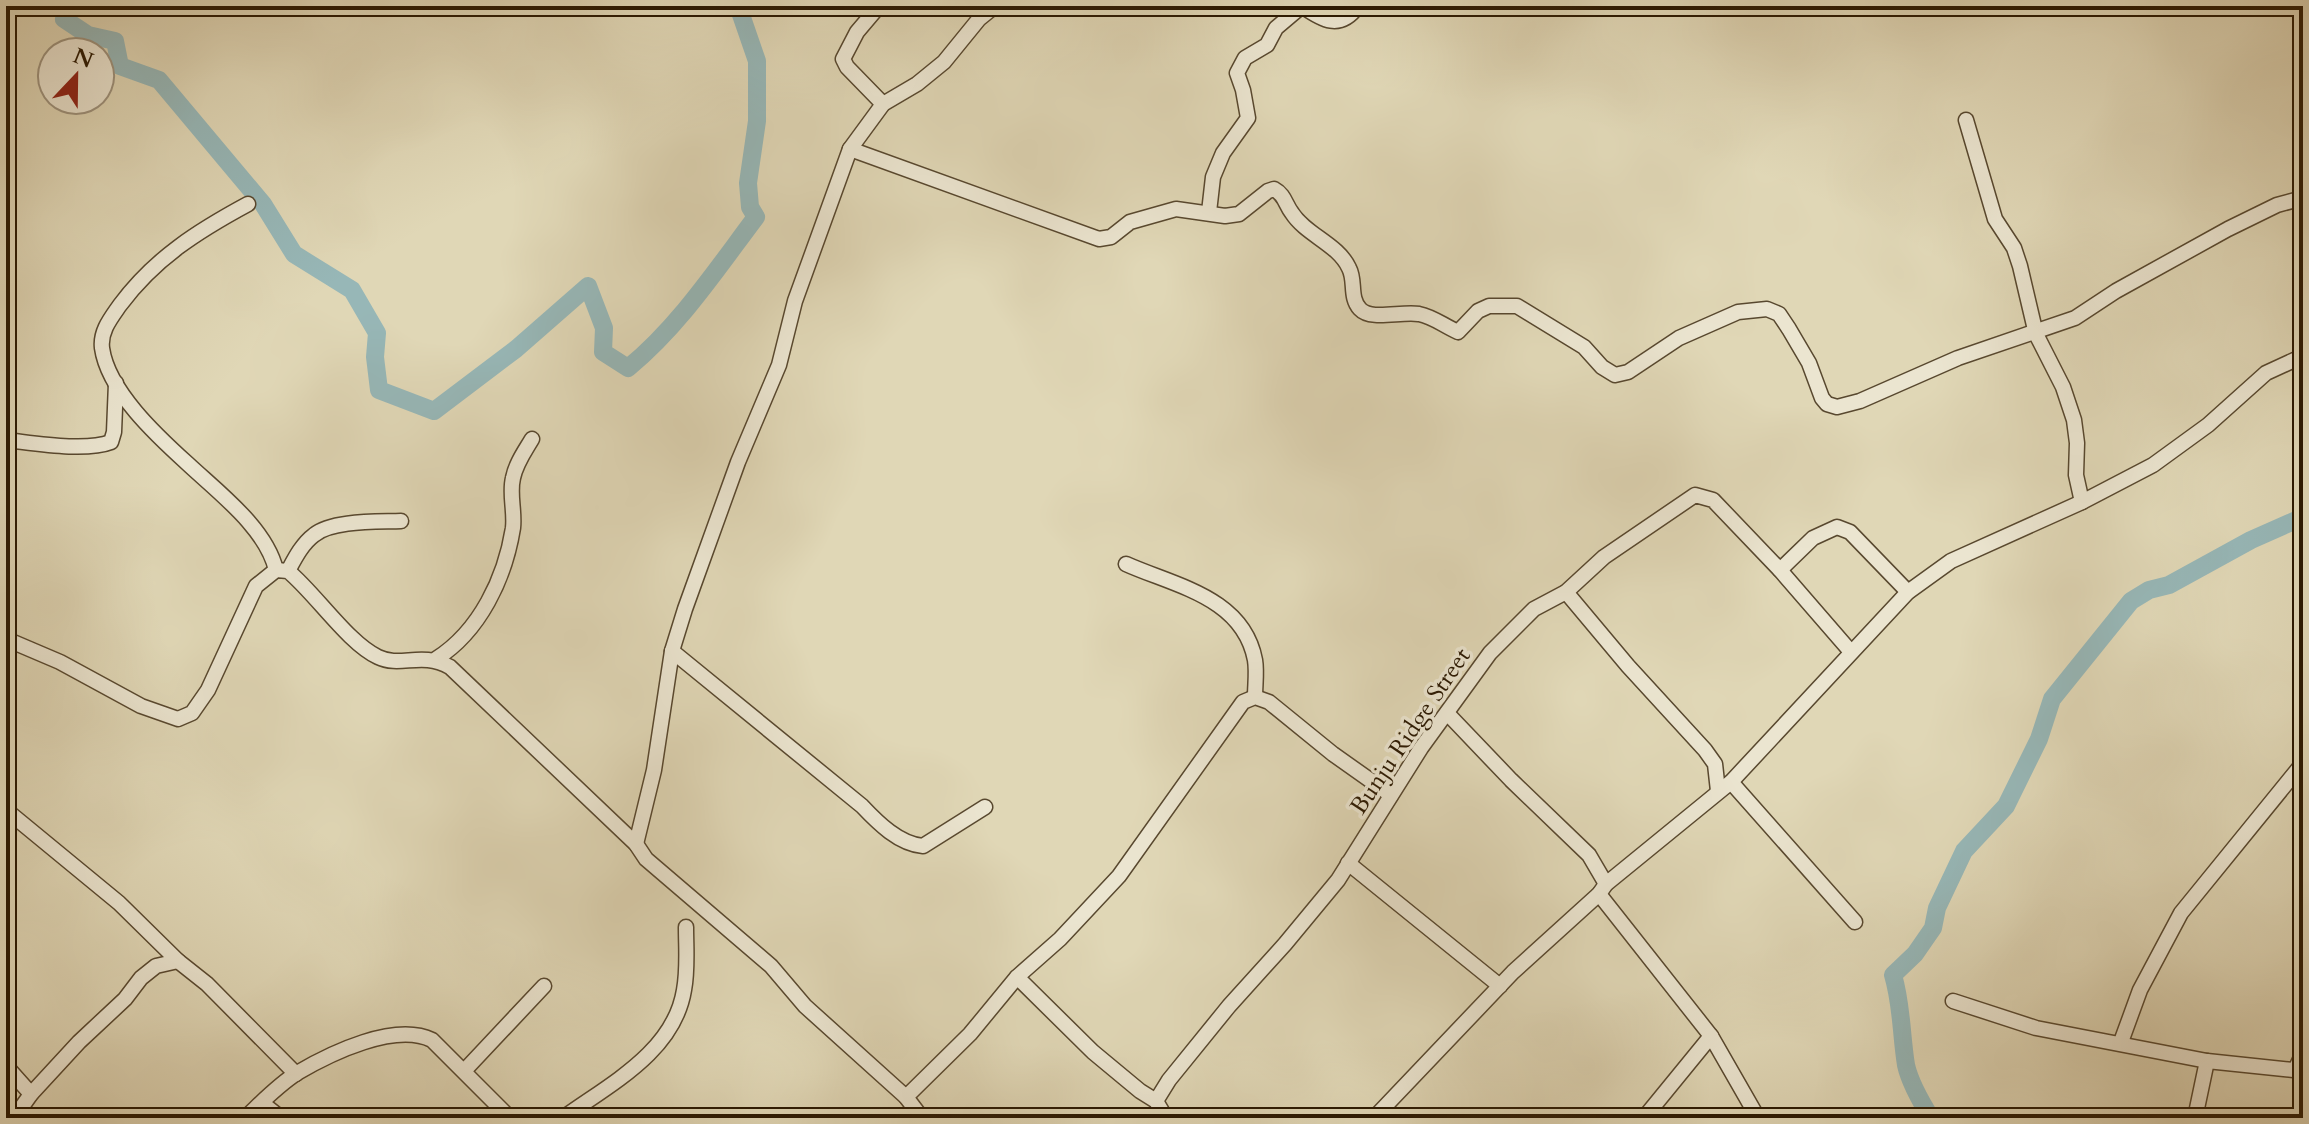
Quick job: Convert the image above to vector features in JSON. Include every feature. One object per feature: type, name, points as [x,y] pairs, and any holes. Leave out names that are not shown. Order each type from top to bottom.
[{"type":"street","points":[[879,6],[857,32],[843,59],[883,104]]},
{"type":"street","points":[[636,844],[654,770],[672,651],[728,488],[779,365],[795,301],[850,149],[883,104],[917,84],[944,62],[979,19],[995,6]]},
{"type":"street","points":[[1209,212],[1213,177],[1223,153],[1248,118],[1237,73],[1245,58],[1267,45],[1276,28],[1302,6],[1330,21],[1351,16],[1358,6]]},
{"type":"street","points":[[1966,120],[1995,219],[2014,248],[2020,266],[2036,334],[2063,387],[2074,420],[2076,475],[2082,502]]},
{"type":"street","points":[[850,149],[1099,239],[1111,237],[1130,222],[1176,209],[1225,216],[1239,214],[1274,189],[1283,196],[1292,214],[1342,257],[1351,270],[1355,301],[1366,313],[1375,316],[1394,312],[1422,315],[1458,332],[1478,311],[1497,305],[1517,306],[1584,347],[1602,367],[1615,375],[1628,372],[1679,338],[1738,312],[1767,309],[1779,314],[1789,329],[1809,363],[1822,398],[1827,404],[1837,407],[1860,401],[1958,358],[2036,334],[2075,318],[2116,291],[2228,229],[2277,205],[2303,198]]},
{"type":"street","points":[[248,204],[195,233],[166,254],[137,283],[103,331],[101,345],[106,366],[144,422],[213,485],[266,543],[282,570],[377,657],[390,661],[436,659],[450,651],[475,623],[502,573],[514,523],[512,478],[532,439]]},
{"type":"street","points":[[1374,1118],[1500,986],[1602,889],[1725,786],[1908,592],[1951,561],[2082,502],[2153,465],[2208,425],[2266,373],[2303,356]]},
{"type":"street","points":[[6,440],[81,446],[111,442],[116,383]]},
{"type":"street","name":"Bunju Ridge Street","points":[[1156,1101],[1169,1080],[1229,1006],[1312,912],[1348,863],[1431,733],[1490,653],[1534,609],[1566,592],[1604,557],[1695,495],[1713,500],[1780,570],[1851,652]]},
{"type":"street","points":[[6,639],[60,662],[141,706],[178,719],[192,713],[208,690],[256,586],[282,570],[309,539],[325,529],[401,521]]},
{"type":"street","points":[[1780,570],[1813,538],[1837,527],[1850,532],[1908,592]]},
{"type":"street","points":[[1126,564],[1205,595],[1226,611],[1251,648],[1255,661],[1255,697]]},
{"type":"street","points":[[1566,592],[1705,750],[1725,786],[1855,922]]},
{"type":"street","points":[[672,651],[862,806],[878,823],[903,840],[923,846],[985,807]]},
{"type":"street","points":[[436,659],[450,667],[479,694],[636,844],[646,859],[771,966],[805,1006],[906,1097],[922,1118]]},
{"type":"street","points":[[906,1097],[970,1034],[1017,977],[1060,939],[1119,876],[1243,702],[1255,697],[1269,702],[1333,754],[1391,795]]},
{"type":"street","points":[[1447,713],[1589,855],[1602,889],[1711,1036],[1758,1118]]},
{"type":"street","points":[[2121,1042],[2140,990],[2181,913],[2303,763]]},
{"type":"street","points":[[10,820],[119,903],[178,961],[207,984],[296,1074]]},
{"type":"street","points":[[1348,863],[1500,986]]},
{"type":"street","points":[[563,1118],[664,1040],[676,1019],[684,992],[686,927]]},
{"type":"street","points":[[14,1118],[31,1094],[149,971],[163,963],[178,961]]},
{"type":"street","points":[[1017,977],[1093,1052],[1156,1101],[1166,1118]]},
{"type":"street","points":[[465,1070],[544,986]]},
{"type":"street","points":[[1953,1001],[2036,1028],[2207,1061],[2299,1070],[2303,1053]]},
{"type":"street","points":[[245,1118],[296,1074],[344,1050],[403,1033],[420,1034],[432,1040],[510,1118]]},
{"type":"street","points":[[1644,1118],[1711,1036]]},
{"type":"street","points":[[2195,1118],[2207,1061]]},
{"type":"street","points":[[6,1066],[31,1094]]},
{"type":"street","points":[[262,1103],[281,1118]]},
{"type":"waterway","points":[[68,6],[64,19],[88,35],[115,41],[120,66],[159,80],[263,204],[294,254],[352,290],[377,333],[375,357],[379,390],[434,411],[516,349],[588,286],[604,328],[603,352],[628,368],[664,334],[711,277],[756,217],[750,207],[748,183],[757,121],[757,61],[738,6]]},
{"type":"waterway","points":[[1931,1118],[1906,1065],[1893,975],[1915,954],[1933,928],[1937,908],[1964,851],[2006,806],[2039,739],[2052,699],[2131,601],[2303,517]]}]
